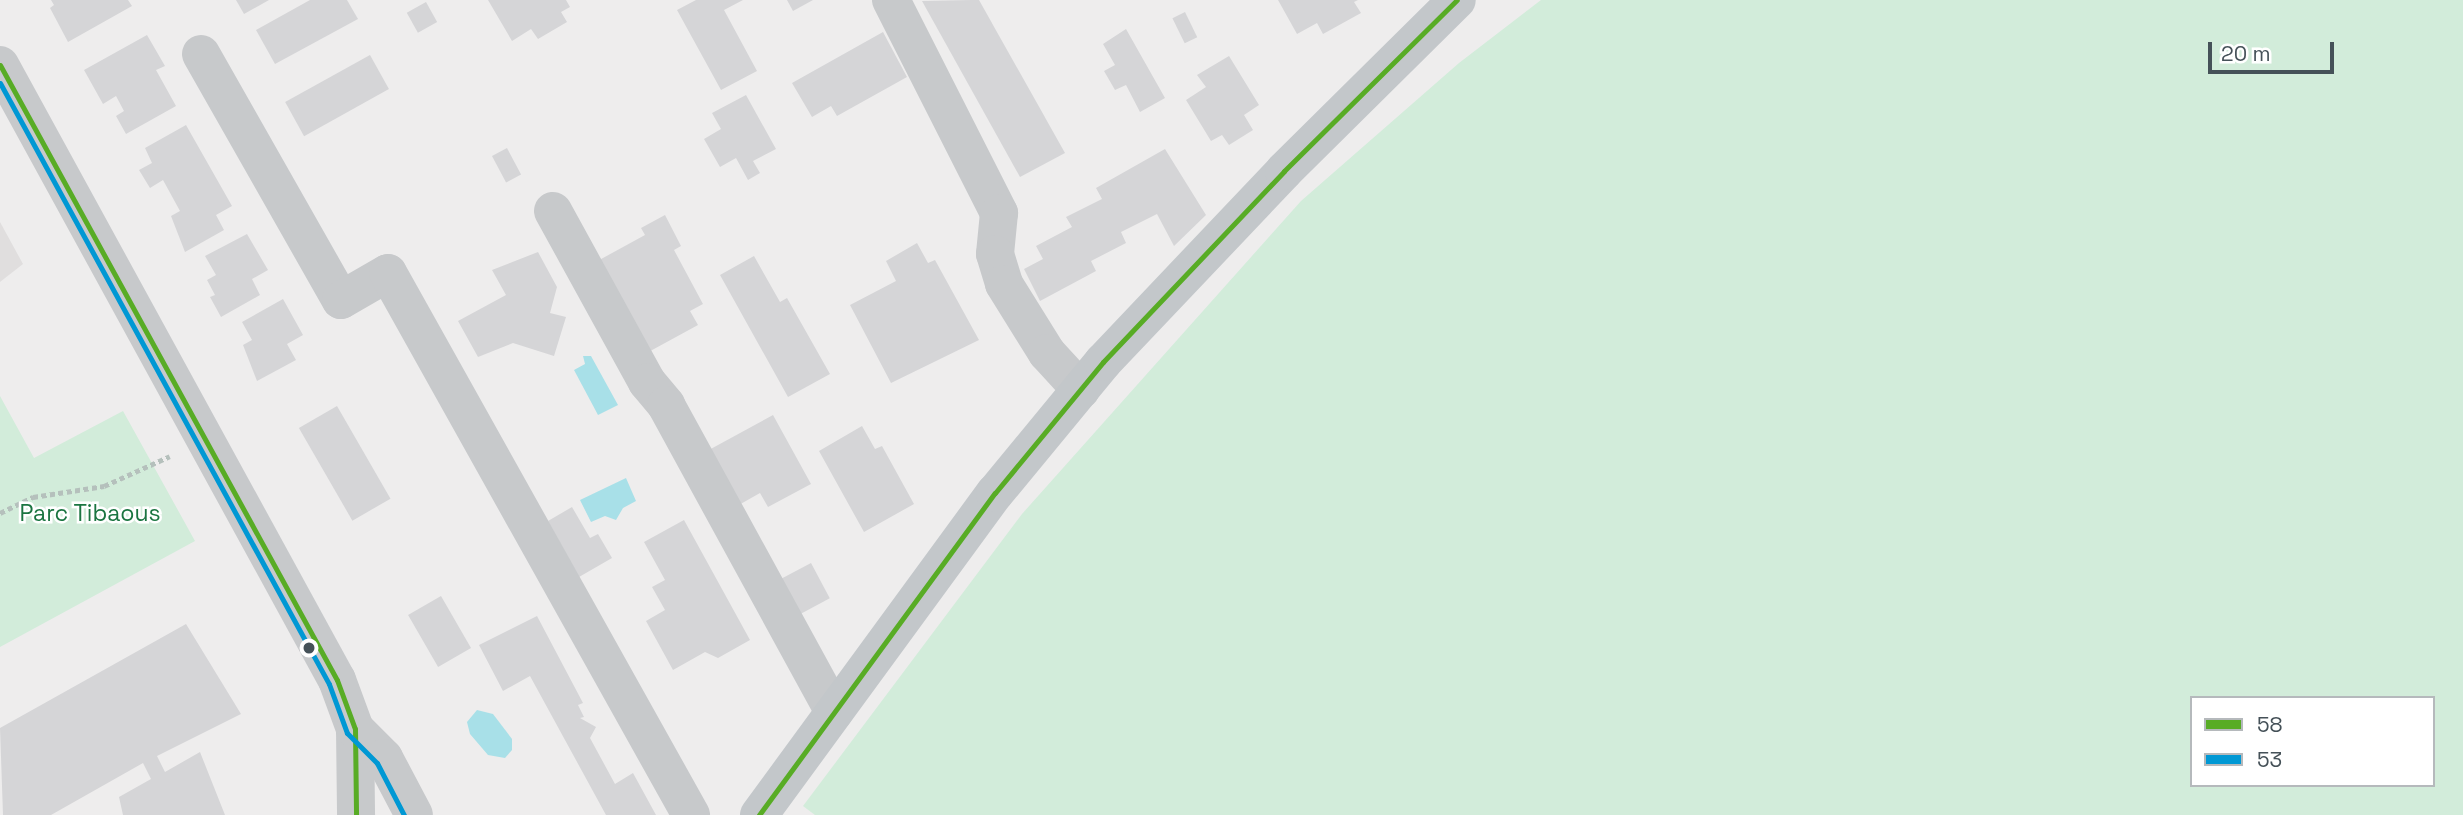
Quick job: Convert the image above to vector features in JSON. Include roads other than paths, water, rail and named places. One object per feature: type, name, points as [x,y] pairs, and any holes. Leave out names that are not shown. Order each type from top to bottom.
[{"type":"main road","points":[[759,815],[995,494],[1081,390],[1284,171],[1457,0]]},
{"type":"street","points":[[891,0],[999,213],[995,254],[1004,284],[1047,353],[1081,390]]},
{"type":"street","points":[[201,54],[341,300],[388,273],[691,815]]},
{"type":"street","points":[[0,65],[337,680],[355,729],[356,815]]},
{"type":"street","points":[[553,211],[648,382],[666,405],[834,712]]},
{"type":"street","points":[[355,729],[384,758],[414,815]]},
{"type":"water","points":[[583,356],[591,356],[618,405],[598,415],[574,370],[585,364]]},
{"type":"water","points":[[626,478],[636,501],[623,508],[616,520],[605,516],[591,522],[580,500]]},
{"type":"water","points":[[477,710],[493,714],[512,739],[512,750],[505,758],[488,755],[470,734],[467,722]]},
{"type":"park label","name":"Parc Tibaous","points":[[90,513]]}]
